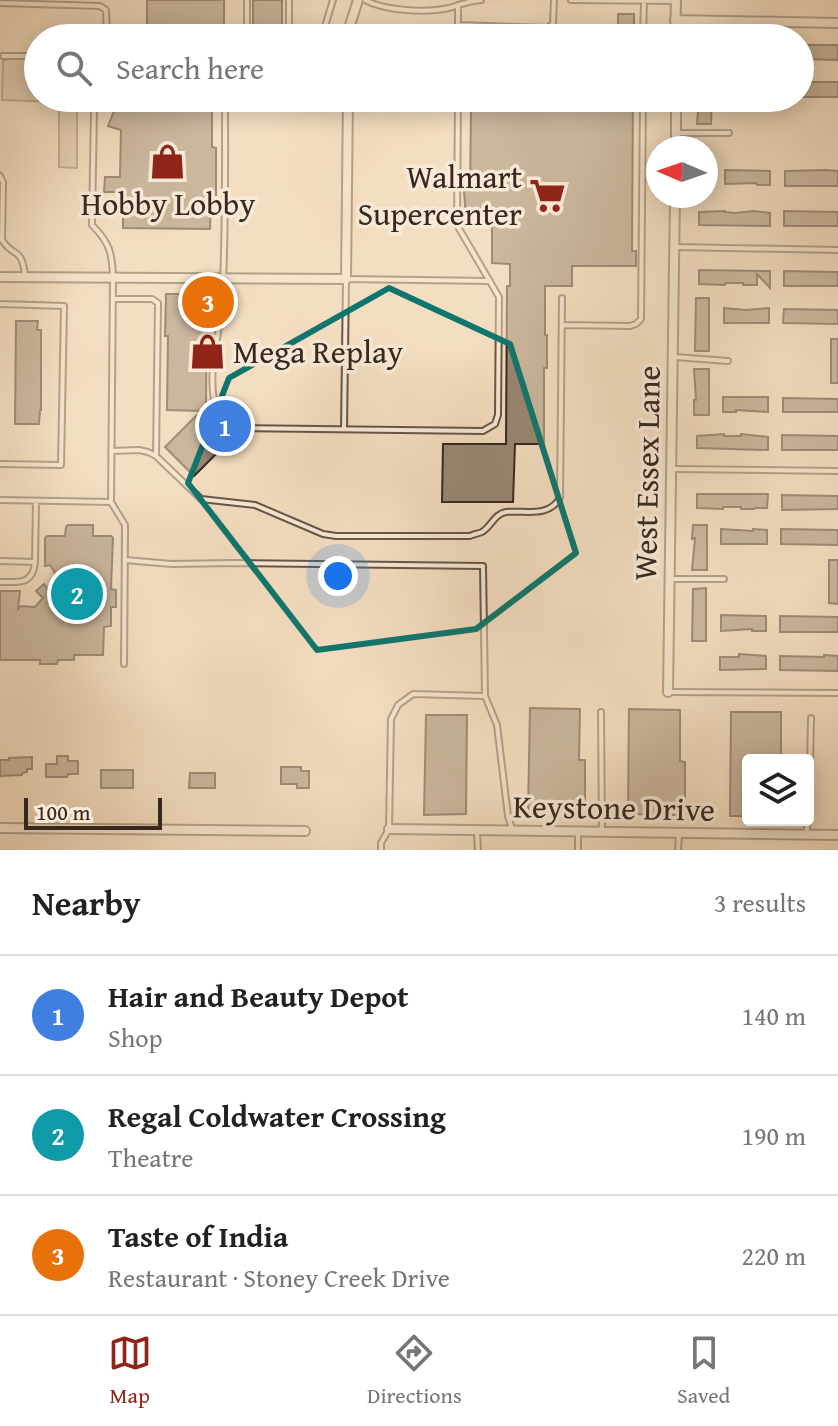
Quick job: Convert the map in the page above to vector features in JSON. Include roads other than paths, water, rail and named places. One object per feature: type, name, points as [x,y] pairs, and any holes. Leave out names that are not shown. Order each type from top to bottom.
[{"type":"street","points":[[350,24],[358,0]]},
{"type":"street","points":[[675,24],[676,0]]},
{"type":"street","points":[[675,20],[838,23]]},
{"type":"street","points":[[0,277],[346,279],[348,112]]},
{"type":"street","points":[[676,112],[677,136]]},
{"type":"street","name":"West Essex Lane","points":[[668,692],[675,208]]},
{"type":"street","points":[[0,828],[305,831]]},
{"type":"street","name":"Keystone Drive","points":[[389,829],[838,835]]},
{"type":"lane","points":[[247,0],[247,24]]},
{"type":"lane","points":[[288,24],[289,0]]},
{"type":"lane","points":[[326,24],[333,0]]},
{"type":"lane","points":[[365,0],[387,9],[439,9],[481,0]]},
{"type":"lane","points":[[553,24],[554,0]]},
{"type":"lane","points":[[571,0],[676,0]]},
{"type":"lane","points":[[643,24],[644,1]]},
{"type":"lane","points":[[0,3],[51,2],[100,6],[106,10],[106,24]]},
{"type":"lane","points":[[458,5],[458,24]]},
{"type":"lane","points":[[3,56],[24,56]]},
{"type":"lane","points":[[94,112],[92,225],[112,252],[111,502],[125,525],[124,664]]},
{"type":"lane","points":[[225,112],[224,280],[213,374],[214,404],[219,411],[237,428],[483,431],[495,424],[498,415],[499,297],[457,225],[458,112]]},
{"type":"lane","points":[[562,325],[630,326],[641,319],[643,112]]},
{"type":"lane","points":[[677,133],[729,133]]},
{"type":"lane","points":[[0,176],[3,182],[2,240],[23,260],[25,277]]},
{"type":"lane","points":[[674,251],[838,250]]},
{"type":"lane","points":[[0,251],[13,251]]},
{"type":"lane","points":[[344,430],[346,279],[490,281]]},
{"type":"lane","points":[[111,451],[148,452],[201,499],[255,505],[323,534],[470,536],[481,532],[504,512],[549,509],[560,498],[562,298]]},
{"type":"lane","points":[[113,299],[152,299],[158,303],[156,456]]},
{"type":"lane","points":[[0,304],[64,306],[61,465],[0,464]]},
{"type":"lane","points":[[672,357],[728,361]]},
{"type":"lane","points":[[671,469],[838,471]]},
{"type":"lane","points":[[0,500],[111,502]]},
{"type":"lane","points":[[0,582],[21,582],[34,571],[36,501]]},
{"type":"lane","points":[[125,560],[172,564],[483,566],[485,696],[497,725],[512,830]]},
{"type":"lane","points":[[0,561],[35,562]]},
{"type":"lane","points":[[670,579],[724,579]]},
{"type":"lane","points":[[668,692],[838,693]]},
{"type":"lane","points":[[381,850],[381,843],[389,829],[391,719],[398,705],[413,694],[485,696]]},
{"type":"lane","points":[[601,712],[602,832]]},
{"type":"lane","points":[[806,834],[811,718]]},
{"type":"lane","points":[[477,830],[478,850]]},
{"type":"lane","points":[[578,832],[578,850]]},
{"type":"lane","points":[[678,850],[679,833]]},
{"type":"place","name":"Hobby Lobby","points":[[168,162]]},
{"type":"place","name":"Walmart Supercenter","points":[[548,195]]},
{"type":"place","name":"Taste of India","points":[[208,302]]},
{"type":"place","name":"Mega Replay","points":[[207,352]]},
{"type":"place","name":"Hair and Beauty Depot","points":[[225,426]]},
{"type":"place","name":"Regal Coldwater Crossing","points":[[77,594]]}]
